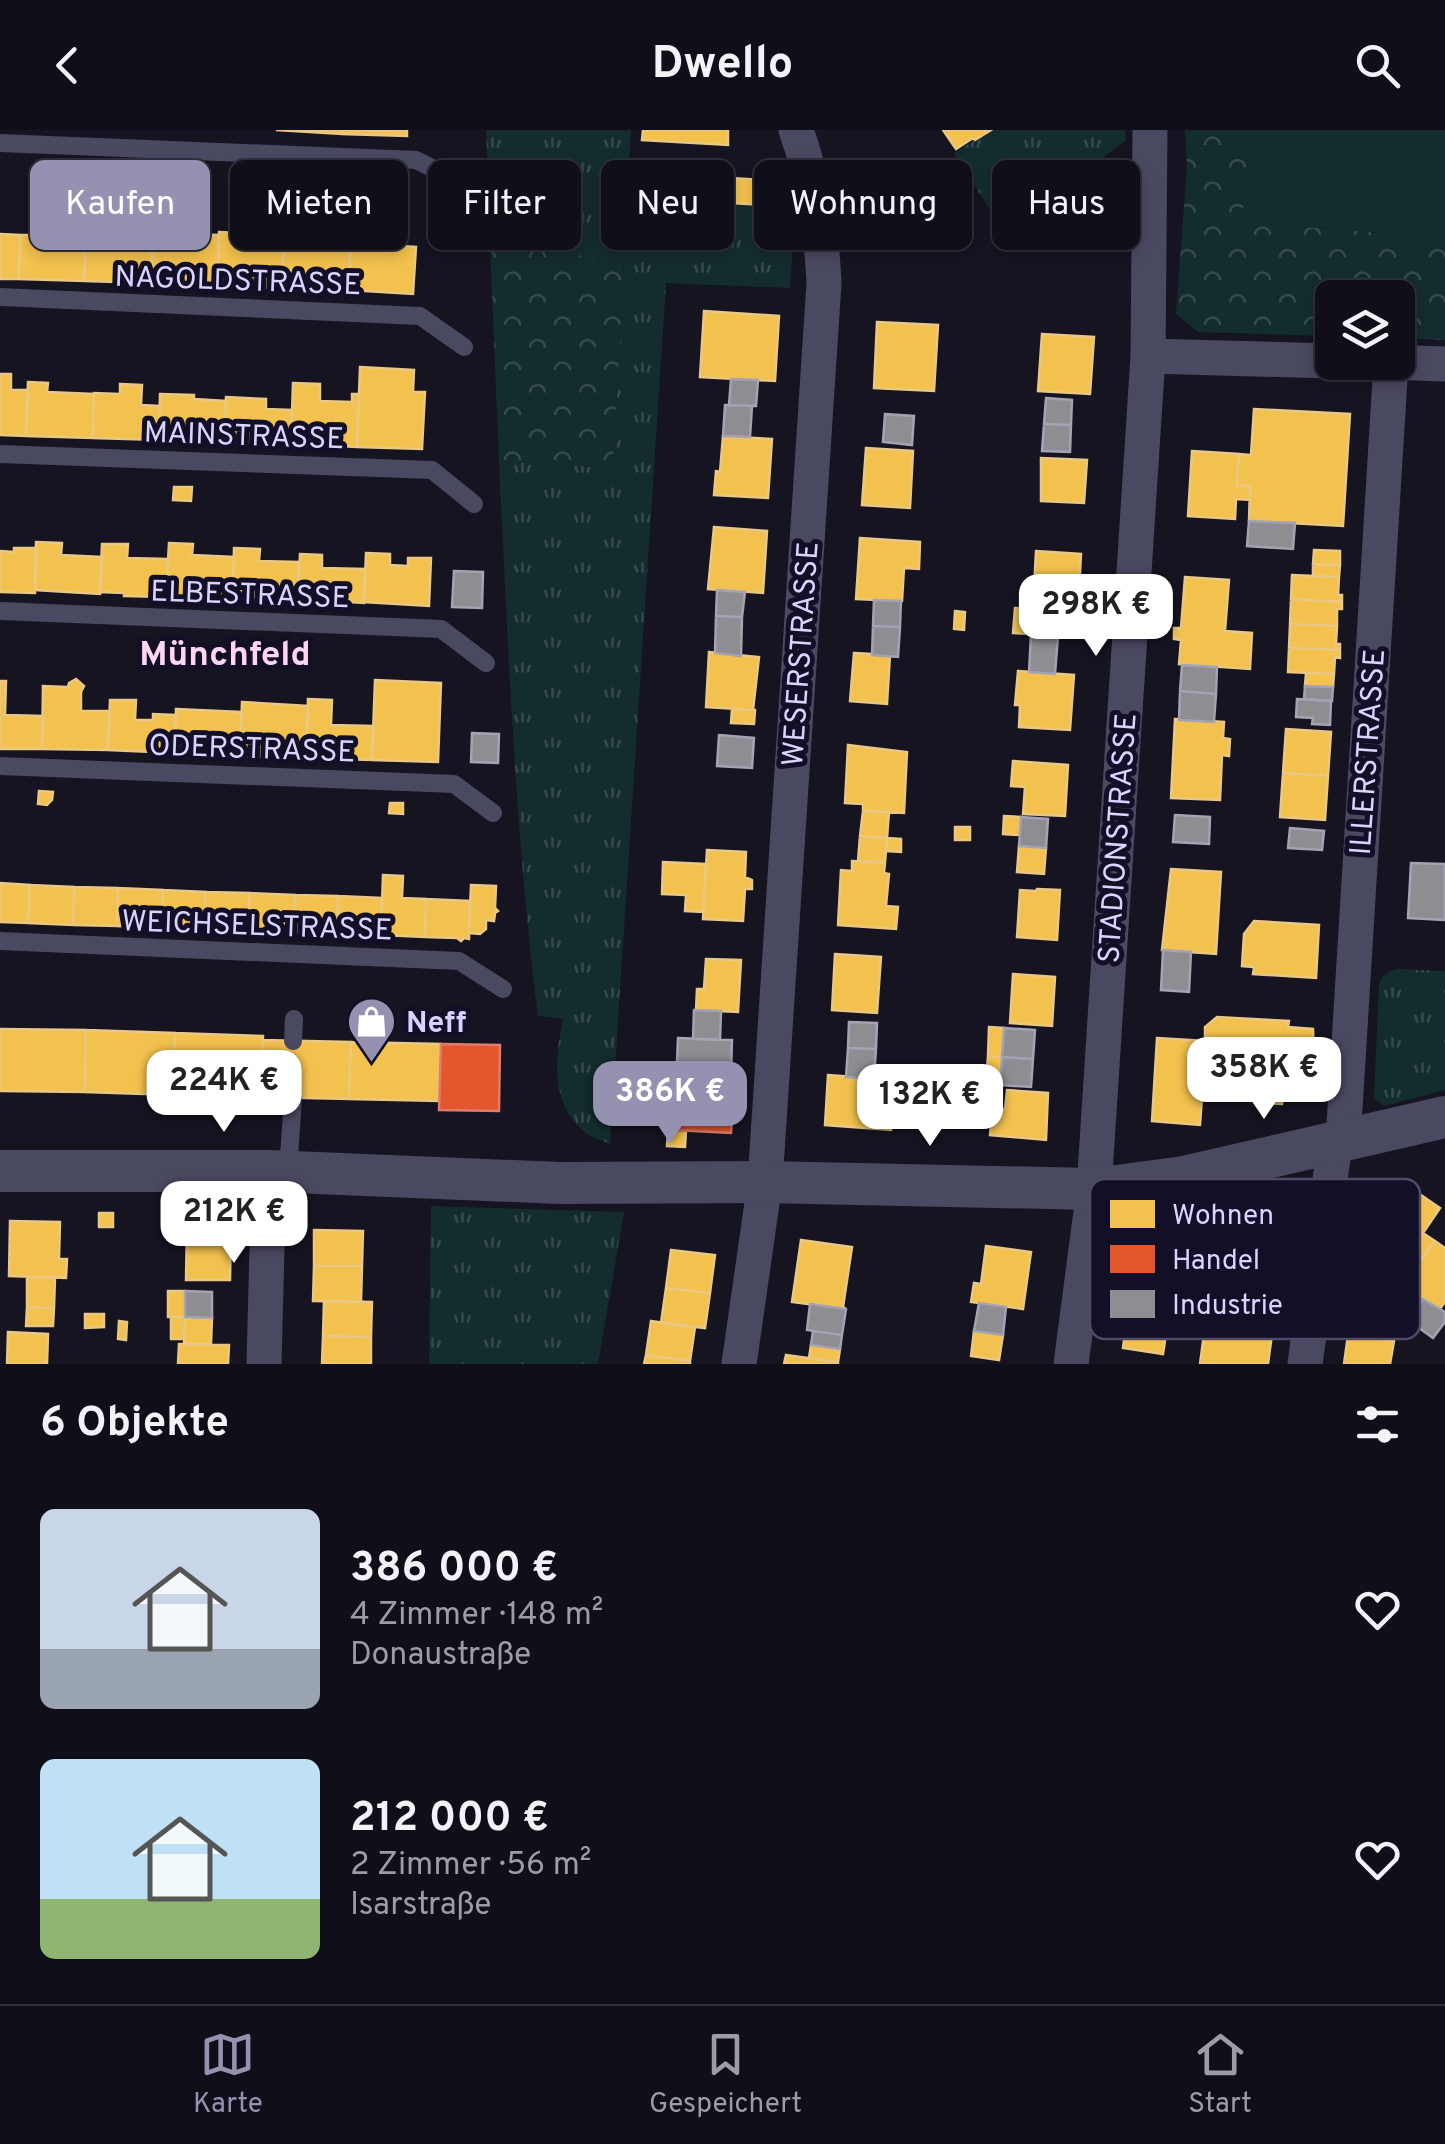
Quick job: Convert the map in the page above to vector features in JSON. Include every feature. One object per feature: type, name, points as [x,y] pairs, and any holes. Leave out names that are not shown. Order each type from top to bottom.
[{"type":"street","name":"WESERSTRASSE","points":[[740,1364],[765,1182],[824,283],[821,223],[796,130]]},
{"type":"street","name":"STADIONSTRASSE","points":[[1095,1179],[1148,356],[1150,130]]},
{"type":"street","points":[[1148,356],[1315,361]]},
{"type":"street","points":[[1415,363],[1445,364]]},
{"type":"street","name":"ILLERSTRASSE","points":[[1333,1179],[1339,1142],[1388,380]]},
{"type":"street","points":[[1162,1179],[1445,1117]]},
{"type":"street","points":[[264,1364],[278,1171]]},
{"type":"street","points":[[0,1172],[278,1171],[560,1183],[1090,1188]]},
{"type":"street","name":"STADIONSTRASSE","points":[[1071,1364],[1090,1219]]},
{"type":"street","name":"ILLERSTRASSE","points":[[1305,1364],[1309,1339]]},
{"type":"lane","points":[[0,143],[416,160],[428,166]]},
{"type":"lane","name":"NAGOLDSTRASSE","points":[[0,298],[420,316],[464,347]]},
{"type":"lane","name":"MAINSTRASSE","points":[[0,454],[432,470],[474,504]]},
{"type":"lane","name":"ELBESTRASSE","points":[[0,611],[441,629],[486,663]]},
{"type":"lane","name":"ODERSTRASSE","points":[[0,766],[454,784],[493,812]]},
{"type":"lane","name":"WEICHSELSTRASSE","points":[[0,941],[460,961],[503,989]]},
{"type":"lane","points":[[293,1041],[294,1019]]},
{"type":"lane","points":[[278,1171],[293,1098]]},
{"type":"green space","points":[[486,130],[631,130],[629,160],[601,160],[601,250],[734,250],[734,203],[754,204],[754,250],[793,250],[790,288],[666,283],[610,1144],[585,1132],[564,1105],[557,1063],[563,1019],[538,1016],[518,808],[499,461],[613,468],[624,261],[526,250],[581,250],[581,160],[487,160]]},
{"type":"green space","points":[[991,130],[1125,130],[1126,140],[1099,160],[992,160],[992,214],[972,182],[972,160],[958,160],[954,153]]},
{"type":"green space","points":[[1185,130],[1250,130],[1243,222],[1445,238],[1445,340],[1415,339],[1415,280],[1315,280],[1315,335],[1198,332],[1176,314],[1187,166]]},
{"type":"green space","points":[[1250,130],[1445,130],[1445,238],[1242,222]]},
{"type":"green space","points":[[490,250],[624,260],[613,468],[499,461]]},
{"type":"green space","points":[[1398,969],[1445,971],[1445,1090],[1384,1106],[1374,1098],[1379,985],[1385,974]]},
{"type":"green space","points":[[431,1206],[624,1212],[598,1364],[429,1364]]},
{"type":"building: Wohnen","points":[[276,130],[341,130],[341,134]]},
{"type":"building: Wohnen","points":[[341,130],[407,130],[407,136],[341,134]]},
{"type":"building: Wohnen","points":[[643,130],[728,130],[728,145],[642,140]]},
{"type":"building: Wohnen","points":[[943,130],[991,130],[956,149]]},
{"type":"building: Wohnen","points":[[734,178],[754,179],[754,204],[734,203]]},
{"type":"building: Wohnen","points":[[219,232],[230,233],[230,250],[284,250],[282,288],[217,286]]},
{"type":"building: Wohnen","points":[[0,234],[20,235],[19,279],[0,279]]},
{"type":"building: Wohnen","points":[[20,235],[30,235],[30,250],[86,250],[84,281],[19,279]]},
{"type":"building: Wohnen","points":[[210,235],[219,235],[217,286],[151,283],[152,250],[210,250]]},
{"type":"building: Wohnen","points":[[416,247],[413,294],[349,290],[351,250]]},
{"type":"building: Wohnen","points":[[85,250],[153,250],[151,283],[84,281]]},
{"type":"building: Wohnen","points":[[283,250],[350,250],[349,290],[282,288]]},
{"type":"building: Wohnen","points":[[704,311],[779,316],[775,381],[700,377]]},
{"type":"building: Wohnen","points":[[877,322],[938,325],[934,391],[874,388]]},
{"type":"building: Wohnen","points":[[1042,334],[1094,337],[1090,394],[1038,391]]},
{"type":"building: Wohnen","points":[[360,367],[414,370],[413,392],[425,392],[422,449],[357,447]]},
{"type":"building: Wohnen","points":[[0,374],[11,374],[11,390],[28,390],[26,436],[0,435]]},
{"type":"building: Wohnen","points":[[28,382],[48,383],[47,392],[94,394],[93,438],[26,436]]},
{"type":"building: Wohnen","points":[[293,383],[320,384],[320,401],[352,402],[352,394],[359,394],[357,447],[291,444]]},
{"type":"building: Wohnen","points":[[120,384],[142,385],[141,405],[160,406],[159,440],[93,438],[94,393],[120,394]]},
{"type":"building: Wohnen","points":[[160,394],[226,401],[225,442],[159,440]]},
{"type":"building: Wohnen","points":[[226,397],[266,399],[266,409],[292,410],[291,444],[225,442]]},
{"type":"building: Wohnen","points":[[1254,409],[1350,414],[1343,526],[1249,521],[1250,486],[1237,485],[1239,454],[1251,455]]},
{"type":"building: Wohnen","points":[[723,436],[772,439],[768,498],[714,495]]},
{"type":"building: Wohnen","points":[[866,448],[913,451],[910,508],[862,505]]},
{"type":"building: Wohnen","points":[[1192,451],[1239,454],[1237,485],[1250,486],[1250,500],[1236,499],[1235,519],[1188,516]]},
{"type":"building: Wohnen","points":[[1041,458],[1087,460],[1084,503],[1041,501]]},
{"type":"building: Wohnen","points":[[174,487],[192,487],[191,501],[173,500]]},
{"type":"building: Wohnen","points":[[714,527],[767,531],[763,593],[708,589]]},
{"type":"building: Wohnen","points":[[860,538],[920,542],[919,569],[904,568],[902,601],[856,599]]},
{"type":"building: Wohnen","points":[[36,542],[62,543],[61,555],[102,557],[100,594],[35,590]]},
{"type":"building: Wohnen","points":[[169,543],[193,544],[192,555],[234,557],[232,599],[166,597]]},
{"type":"building: Wohnen","points":[[102,544],[128,544],[127,558],[168,559],[166,597],[100,592]]},
{"type":"building: Wohnen","points":[[14,548],[36,548],[35,593],[0,592],[0,551],[14,552]]},
{"type":"building: Wohnen","points":[[234,548],[260,549],[259,561],[299,562],[298,602],[233,596]]},
{"type":"building: Wohnen","points":[[1314,550],[1340,551],[1340,565],[1313,564]]},
{"type":"building: Wohnen","points":[[1036,551],[1081,554],[1078,611],[1033,609]]},
{"type":"building: Wohnen","points":[[366,553],[390,554],[390,565],[408,566],[408,558],[431,558],[429,606],[364,602]]},
{"type":"building: Wohnen","points":[[300,554],[322,555],[322,568],[365,569],[364,603],[298,599]]},
{"type":"building: Wohnen","points":[[1313,564],[1340,565],[1339,577],[1313,576]]},
{"type":"building: Wohnen","points":[[1292,575],[1339,577],[1338,595],[1342,595],[1342,602],[1291,599]]},
{"type":"building: Wohnen","points":[[1185,577],[1229,580],[1225,631],[1252,633],[1250,669],[1179,664],[1181,640],[1174,639],[1174,628],[1181,628]]},
{"type":"building: Wohnen","points":[[1291,599],[1342,602],[1342,609],[1337,609],[1337,626],[1290,624]]},
{"type":"building: Wohnen","points":[[1015,608],[1033,609],[1031,634],[1013,633]]},
{"type":"building: Wohnen","points":[[955,611],[965,612],[964,630],[954,629]]},
{"type":"building: Wohnen","points":[[1290,624],[1337,626],[1336,644],[1340,644],[1340,650],[1289,648]]},
{"type":"building: Wohnen","points":[[1289,648],[1340,650],[1340,658],[1335,657],[1334,674],[1288,672]]},
{"type":"building: Wohnen","points":[[709,652],[759,657],[753,710],[706,707]]},
{"type":"building: Wohnen","points":[[854,653],[890,655],[887,704],[850,701]]},
{"type":"building: Wohnen","points":[[1018,671],[1074,675],[1070,730],[1019,727],[1020,705],[1015,705]]},
{"type":"building: Wohnen","points":[[1306,673],[1334,674],[1333,687],[1305,686]]},
{"type":"building: Wohnen","points":[[76,679],[84,686],[81,711],[109,711],[108,750],[42,749],[43,686],[68,687]]},
{"type":"building: Wohnen","points":[[375,680],[441,683],[438,762],[372,760]]},
{"type":"building: Wohnen","points":[[0,681],[6,681],[5,715],[43,716],[42,749],[0,749]]},
{"type":"building: Wohnen","points":[[308,699],[332,700],[331,725],[373,726],[372,760],[306,758]]},
{"type":"building: Wohnen","points":[[110,700],[136,700],[135,720],[153,720],[153,714],[175,715],[175,753],[108,750]]},
{"type":"building: Wohnen","points":[[242,702],[308,706],[306,758],[240,756]]},
{"type":"building: Wohnen","points":[[176,709],[241,712],[240,756],[175,753]]},
{"type":"building: Wohnen","points":[[732,709],[755,710],[754,724],[731,723]]},
{"type":"building: Wohnen","points":[[1175,719],[1224,722],[1223,738],[1230,739],[1229,756],[1222,755],[1220,800],[1171,798]]},
{"type":"building: Wohnen","points":[[1286,729],[1331,732],[1328,776],[1283,773]]},
{"type":"building: Wohnen","points":[[848,745],[907,752],[904,813],[863,811],[863,804],[845,803]]},
{"type":"building: Wohnen","points":[[1013,761],[1068,765],[1065,816],[1023,814],[1025,787],[1011,786]]},
{"type":"building: Wohnen","points":[[1283,773],[1328,776],[1325,820],[1280,817]]},
{"type":"building: Wohnen","points":[[39,791],[53,792],[47,805],[38,804]]},
{"type":"building: Wohnen","points":[[390,803],[403,803],[403,814],[389,813]]},
{"type":"building: Wohnen","points":[[863,811],[889,812],[887,838],[860,836]]},
{"type":"building: Wohnen","points":[[1004,816],[1021,817],[1020,835],[1003,834]]},
{"type":"building: Wohnen","points":[[955,827],[970,827],[970,840],[955,840]]},
{"type":"building: Wohnen","points":[[860,836],[887,838],[885,863],[858,861]]},
{"type":"building: Wohnen","points":[[887,838],[901,839],[901,852],[886,851]]},
{"type":"building: Wohnen","points":[[1019,846],[1046,848],[1044,874],[1017,872]]},
{"type":"building: Wohnen","points":[[707,850],[746,852],[745,877],[752,880],[752,889],[745,889],[743,921],[703,919]]},
{"type":"building: Wohnen","points":[[852,861],[885,863],[884,873],[889,874],[886,906],[898,907],[896,929],[838,925],[841,870],[852,871]]},
{"type":"building: Wohnen","points":[[663,862],[706,864],[703,912],[685,911],[686,895],[662,894]]},
{"type":"building: Wohnen","points":[[1171,869],[1221,872],[1216,954],[1162,950]]},
{"type":"building: Wohnen","points":[[383,875],[403,876],[402,898],[426,899],[425,937],[381,935]]},
{"type":"building: Wohnen","points":[[0,883],[30,885],[28,923],[0,922]]},
{"type":"building: Wohnen","points":[[30,885],[74,887],[73,925],[28,923]]},
{"type":"building: Wohnen","points":[[471,885],[496,886],[498,911],[494,921],[486,920],[486,929],[480,934],[469,933]]},
{"type":"building: Wohnen","points":[[74,887],[118,888],[117,926],[73,925]]},
{"type":"building: Wohnen","points":[[118,888],[163,890],[161,928],[117,926]]},
{"type":"building: Wohnen","points":[[163,890],[206,892],[204,929],[161,928]]},
{"type":"building: Wohnen","points":[[1020,890],[1060,890],[1057,940],[1017,937]]},
{"type":"building: Wohnen","points":[[206,892],[250,893],[248,931],[204,929]]},
{"type":"building: Wohnen","points":[[250,893],[295,895],[293,932],[248,931]]},
{"type":"building: Wohnen","points":[[295,895],[338,896],[337,934],[293,932]]},
{"type":"building: Wohnen","points":[[338,896],[382,898],[381,935],[337,934]]},
{"type":"building: Wohnen","points":[[426,899],[470,901],[469,939],[425,937]]},
{"type":"building: Wohnen","points":[[1254,921],[1319,925],[1316,978],[1253,974],[1254,967],[1242,966],[1244,934]]},
{"type":"building: Wohnen","points":[[835,954],[881,957],[877,1013],[832,1010]]},
{"type":"building: Wohnen","points":[[706,959],[741,960],[738,1012],[696,1010],[697,989],[704,989]]},
{"type":"building: Wohnen","points":[[1013,974],[1055,977],[1052,1026],[1010,1023]]},
{"type":"building: Wohnen","points":[[1217,1017],[1289,1021],[1288,1027],[1313,1029],[1314,1059],[1307,1059],[1306,1068],[1313,1068],[1308,1099],[1283,1098],[1282,1104],[1259,1103],[1262,1054],[1248,1053],[1248,1060],[1205,1058],[1205,1027]]},
{"type":"building: Wohnen","points":[[989,1027],[1004,1028],[1002,1057],[988,1056]]},
{"type":"building: Wohnen","points":[[0,1029],[86,1030],[85,1092],[0,1091]]},
{"type":"building: Wohnen","points":[[86,1030],[175,1033],[173,1095],[85,1092]]},
{"type":"building: Wohnen","points":[[175,1033],[263,1036],[261,1097],[238,1097],[232,1102],[226,1096],[207,1096],[202,1102],[196,1095],[173,1095]]},
{"type":"building: Wohnen","points":[[1157,1038],[1206,1041],[1200,1125],[1152,1121]]},
{"type":"building: Wohnen","points":[[263,1040],[351,1042],[349,1099],[261,1097]]},
{"type":"building: Wohnen","points":[[351,1042],[441,1044],[439,1101],[349,1099]]},
{"type":"building: Wohnen","points":[[988,1056],[1002,1057],[1000,1085],[986,1084]]},
{"type":"building: Wohnen","points":[[828,1075],[894,1080],[891,1130],[825,1125]]},
{"type":"building: Wohnen","points":[[1007,1090],[1048,1093],[1046,1140],[990,1135],[992,1109],[1005,1109]]},
{"type":"building: Wohnen","points":[[668,1130],[686,1130],[685,1147],[667,1146]]},
{"type":"building: Wohnen","points":[[1420,1194],[1440,1208],[1423,1233],[1435,1241],[1420,1261]]},
{"type":"building: Wohnen","points":[[192,1211],[229,1211],[230,1280],[186,1280],[187,1225],[192,1225]]},
{"type":"building: Wohnen","points":[[99,1213],[113,1213],[113,1227],[99,1227]]},
{"type":"building: Wohnen","points":[[10,1221],[60,1222],[59,1259],[67,1259],[66,1278],[9,1276]]},
{"type":"building: Wohnen","points":[[314,1230],[363,1231],[362,1266],[314,1266]]},
{"type":"building: Wohnen","points":[[801,1240],[852,1247],[843,1307],[846,1309],[792,1302]]},
{"type":"building: Wohnen","points":[[1435,1241],[1445,1248],[1445,1302],[1439,1310],[1420,1297],[1420,1262]]},
{"type":"building: Wohnen","points":[[986,1246],[1031,1252],[1023,1309],[971,1302],[974,1283],[981,1284]]},
{"type":"building: Wohnen","points":[[671,1250],[715,1255],[710,1293],[666,1288]]},
{"type":"building: Wohnen","points":[[314,1266],[362,1266],[361,1302],[313,1301]]},
{"type":"building: Wohnen","points":[[27,1277],[55,1277],[54,1308],[27,1307]]},
{"type":"building: Wohnen","points":[[666,1288],[710,1293],[705,1328],[661,1323]]},
{"type":"building: Wohnen","points":[[168,1291],[185,1291],[185,1317],[168,1317]]},
{"type":"building: Wohnen","points":[[324,1301],[372,1302],[371,1337],[323,1336]]},
{"type":"building: Wohnen","points":[[27,1307],[54,1308],[53,1326],[26,1326]]},
{"type":"building: Wohnen","points":[[85,1314],[104,1314],[104,1327],[85,1328]]},
{"type":"building: Wohnen","points":[[171,1317],[185,1317],[184,1339],[171,1339]]},
{"type":"building: Wohnen","points":[[185,1317],[212,1318],[211,1344],[184,1344]]},
{"type":"building: Wohnen","points":[[119,1321],[127,1322],[126,1340],[118,1339]]},
{"type":"building: Wohnen","points":[[651,1321],[695,1327],[690,1361],[646,1355]]},
{"type":"building: Wohnen","points":[[974,1331],[1003,1335],[999,1360],[971,1356]]},
{"type":"building: Wohnen","points":[[8,1332],[48,1334],[47,1364],[7,1364]]},
{"type":"building: Wohnen","points":[[323,1336],[371,1337],[371,1364],[322,1364]]},
{"type":"building: Wohnen","points":[[1124,1339],[1165,1339],[1163,1354],[1123,1348]]},
{"type":"building: Wohnen","points":[[1203,1339],[1271,1339],[1268,1364],[1200,1364]]},
{"type":"building: Wohnen","points":[[1347,1339],[1394,1341],[1390,1364],[1344,1364]]},
{"type":"building: Wohnen","points":[[179,1344],[229,1345],[228,1364],[178,1364]]},
{"type":"building: Wohnen","points":[[811,1345],[840,1349],[838,1362],[809,1358]]},
{"type":"building: Wohnen","points":[[646,1355],[690,1361],[690,1364],[644,1364]]},
{"type":"building: Wohnen","points":[[786,1355],[838,1362],[838,1364],[784,1364]]},
{"type":"building: Handel","points":[[441,1044],[500,1045],[499,1111],[439,1110]]},
{"type":"building: Handel","points":[[692,1086],[734,1089],[731,1133],[674,1130],[675,1110],[690,1110]]},
{"type":"building: Industrie","points":[[731,379],[758,380],[756,406],[729,405]]},
{"type":"building: Industrie","points":[[1046,398],[1072,400],[1071,425],[1044,424]]},
{"type":"building: Industrie","points":[[725,405],[752,406],[750,437],[723,436]]},
{"type":"building: Industrie","points":[[885,414],[914,416],[912,445],[883,442]]},
{"type":"building: Industrie","points":[[1044,424],[1071,425],[1070,452],[1042,451]]},
{"type":"building: Industrie","points":[[1249,521],[1295,523],[1293,549],[1247,546]]},
{"type":"building: Industrie","points":[[454,571],[483,572],[482,608],[452,607]]},
{"type":"building: Industrie","points":[[717,590],[745,592],[742,617],[716,616]]},
{"type":"building: Industrie","points":[[874,600],[901,601],[900,627],[873,626]]},
{"type":"building: Industrie","points":[[1033,609],[1060,610],[1058,636],[1031,634]]},
{"type":"building: Industrie","points":[[716,616],[742,617],[741,656],[715,653]]},
{"type":"building: Industrie","points":[[873,626],[900,627],[898,657],[872,655]]},
{"type":"building: Industrie","points":[[1031,634],[1058,636],[1055,674],[1029,672]]},
{"type":"building: Industrie","points":[[1182,665],[1217,667],[1216,694],[1180,691]]},
{"type":"building: Industrie","points":[[1305,686],[1333,687],[1332,701],[1304,699]]},
{"type":"building: Industrie","points":[[1180,691],[1216,694],[1214,722],[1179,720]]},
{"type":"building: Industrie","points":[[1297,699],[1331,701],[1330,725],[1312,724],[1313,718],[1296,717]]},
{"type":"building: Industrie","points":[[472,733],[499,734],[498,763],[471,762]]},
{"type":"building: Industrie","points":[[719,735],[754,738],[752,768],[717,766]]},
{"type":"building: Industrie","points":[[1175,815],[1210,817],[1209,844],[1173,842]]},
{"type":"building: Industrie","points":[[1021,817],[1048,819],[1046,848],[1019,846]]},
{"type":"building: Industrie","points":[[1290,828],[1324,831],[1322,850],[1288,848]]},
{"type":"building: Industrie","points":[[1411,863],[1445,864],[1445,920],[1408,918]]},
{"type":"building: Industrie","points":[[1163,950],[1191,952],[1189,992],[1161,990]]},
{"type":"building: Industrie","points":[[694,1010],[721,1011],[720,1040],[693,1039]]},
{"type":"building: Industrie","points":[[849,1022],[877,1023],[876,1049],[848,1048]]},
{"type":"building: Industrie","points":[[1004,1028],[1035,1030],[1033,1059],[1002,1057]]},
{"type":"building: Industrie","points":[[678,1038],[732,1040],[731,1074],[712,1073],[711,1087],[676,1086]]},
{"type":"building: Industrie","points":[[848,1048],[876,1049],[874,1079],[846,1077]]},
{"type":"building: Industrie","points":[[1002,1057],[1033,1059],[1031,1087],[1000,1085]]},
{"type":"building: Industrie","points":[[185,1291],[212,1292],[212,1318],[185,1317]]},
{"type":"building: Industrie","points":[[1423,1299],[1445,1312],[1445,1322],[1433,1338],[1420,1329]]},
{"type":"building: Industrie","points":[[979,1303],[1006,1307],[1003,1335],[974,1331]]},
{"type":"building: Industrie","points":[[810,1304],[846,1309],[842,1335],[807,1330]]},
{"type":"building: Industrie","points":[[813,1331],[842,1335],[840,1349],[811,1345]]},
{"type":"place","name":"Neff","points":[[371,1064]]},
{"type":"district","name":"Münchfeld","points":[[225,653]]}]
